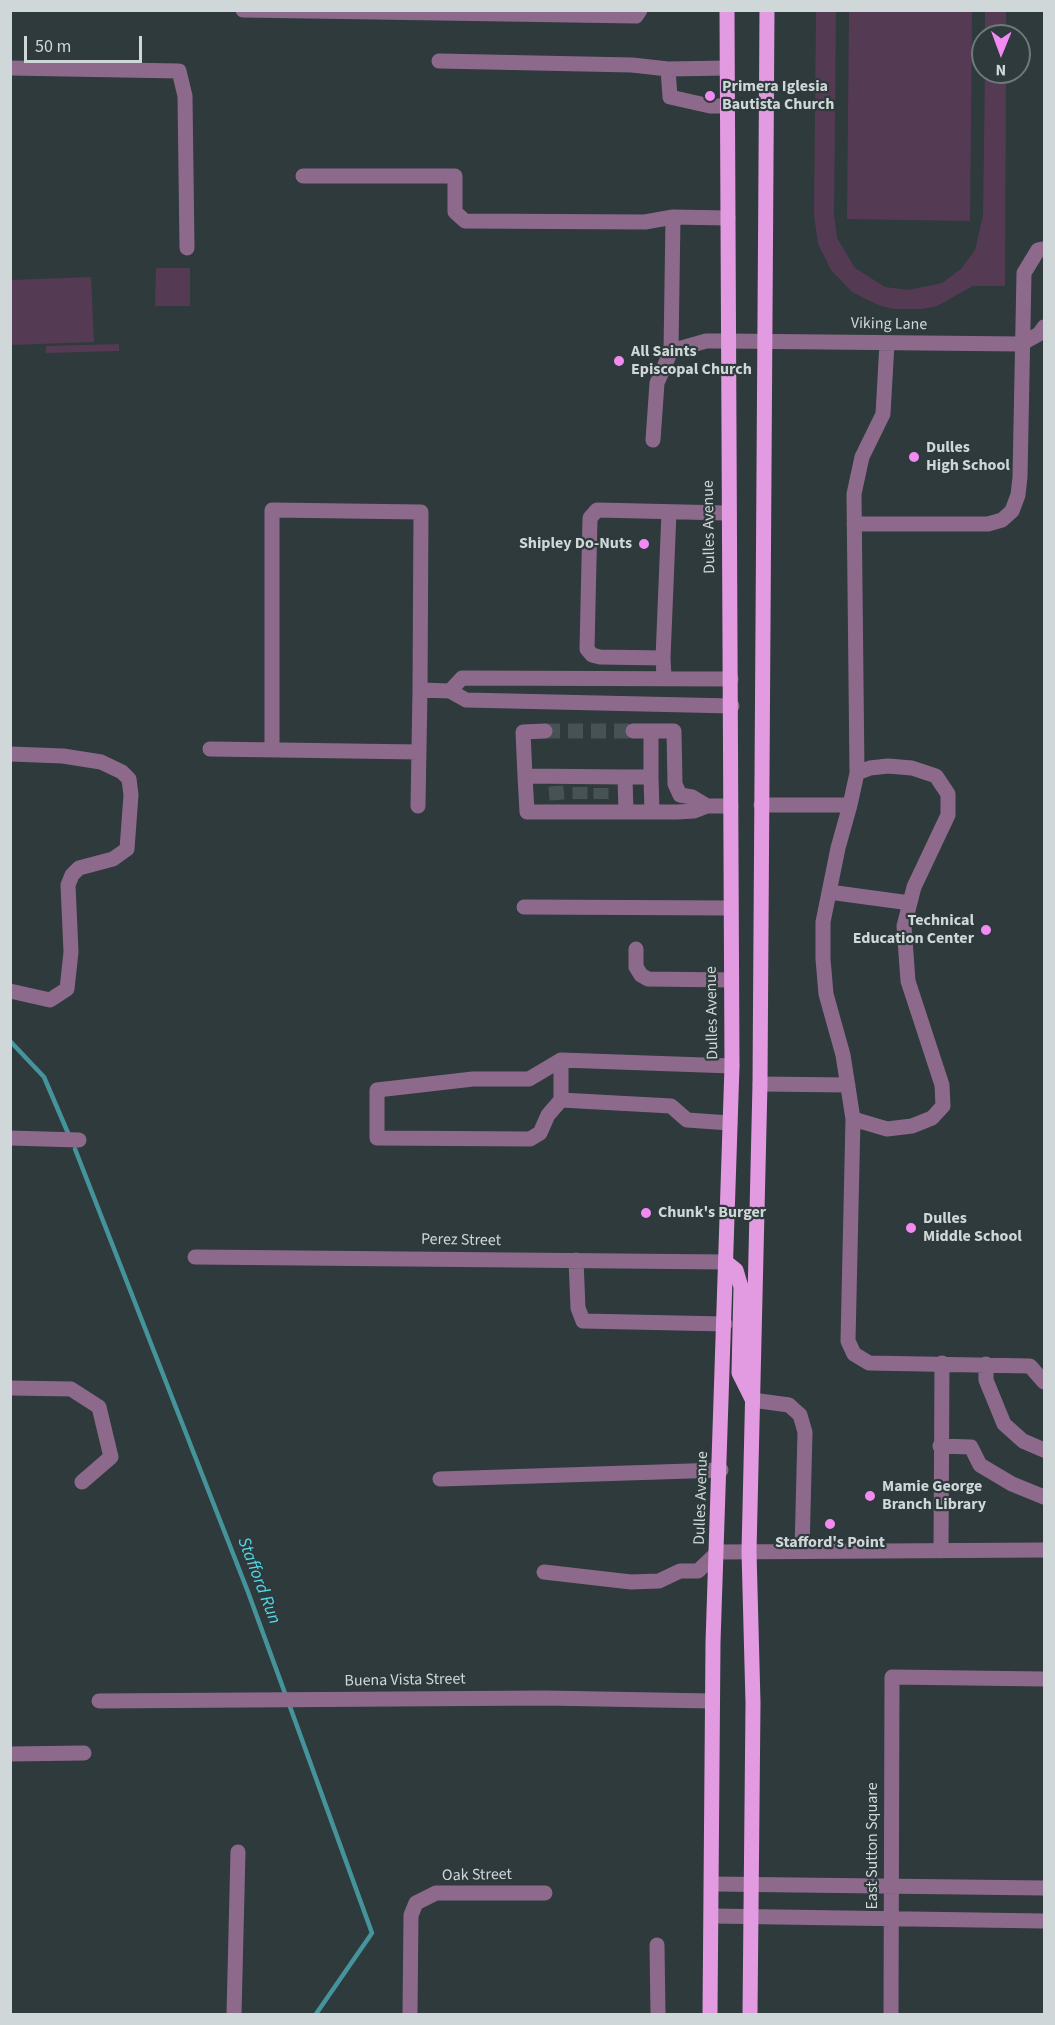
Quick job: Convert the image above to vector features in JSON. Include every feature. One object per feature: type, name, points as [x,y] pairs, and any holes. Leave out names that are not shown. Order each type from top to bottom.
[{"type":"main road","name":"Dulles Avenue","points":[[710,2014],[713,1884],[712,1701],[732,1066],[727,10]]},
{"type":"main road","points":[[750,2014],[753,1703],[749,1551],[760,1084],[767,10]]},
{"type":"main road","points":[[726,1262],[736,1270],[741,1287],[739,1373],[752,1400]]},
{"type":"street","points":[[243,10],[636,16],[640,10]]},
{"type":"street","points":[[440,61],[632,65],[668,69],[727,68]]},
{"type":"street","points":[[10,68],[179,71],[185,96],[187,249]]},
{"type":"street","points":[[668,69],[670,97],[710,106],[727,106]]},
{"type":"street","points":[[303,176],[455,176],[455,212],[465,221],[645,222],[673,217],[728,218]]},
{"type":"street","points":[[653,440],[657,383],[671,351],[673,217]]},
{"type":"street","points":[[854,524],[988,524],[1002,520],[1012,510],[1018,495],[1020,477],[1024,273],[1038,250],[1044,249]]},
{"type":"street","points":[[1021,344],[1039,334],[1044,327]]},
{"type":"street","name":"Viking Lane","points":[[671,351],[706,341],[1021,344]]},
{"type":"street","points":[[887,343],[883,414],[862,457],[854,494],[856,773],[823,922],[826,994],[848,1084],[853,1119],[848,1341],[854,1354],[869,1363],[1030,1366],[1044,1382]]},
{"type":"street","points":[[272,749],[272,510],[421,512],[418,806]]},
{"type":"street","points":[[663,658],[600,657],[592,655],[587,649],[590,518],[597,510],[728,513]]},
{"type":"street","points":[[664,677],[669,512]]},
{"type":"street","points":[[450,691],[462,678],[731,679]]},
{"type":"street","points":[[420,690],[450,691],[466,700],[732,706]]},
{"type":"street","points":[[545,731],[523,732],[526,812],[556,794],[601,794],[626,812],[694,812],[707,806],[731,806]]},
{"type":"street","points":[[633,731],[674,731],[675,784],[680,795],[692,797],[707,806]]},
{"type":"street","points":[[651,731],[652,812]]},
{"type":"street","points":[[210,749],[419,752]]},
{"type":"street","points":[[10,754],[63,756],[101,762],[122,772],[129,779],[131,795],[127,849],[113,859],[79,868],[72,875],[68,885],[71,952],[67,990],[50,1000],[10,991]]},
{"type":"street","points":[[853,1119],[887,1129],[912,1126],[932,1118],[943,1106],[942,1085],[908,981],[904,926],[914,887],[948,815],[948,794],[936,776],[912,768],[888,766],[870,768],[856,773]]},
{"type":"street","points":[[525,776],[556,794],[601,794],[625,777],[651,777]]},
{"type":"street","points":[[625,777],[626,812]]},
{"type":"street","points":[[761,804],[850,805]]},
{"type":"street","points":[[829,892],[910,903]]},
{"type":"street","points":[[524,908],[730,908]]},
{"type":"street","points":[[636,949],[636,967],[641,975],[648,979],[731,980]]},
{"type":"street","points":[[561,1060],[561,1100],[548,1115],[540,1133],[530,1139],[377,1138],[377,1090],[473,1079],[529,1079],[561,1060],[732,1066]]},
{"type":"street","points":[[760,1084],[848,1084]]},
{"type":"street","points":[[561,1100],[671,1106],[687,1120],[730,1123]]},
{"type":"street","points":[[10,1138],[79,1140]]},
{"type":"street","name":"Perez Street","points":[[195,1257],[726,1262]]},
{"type":"street","points":[[576,1260],[578,1308],[584,1321],[725,1324]]},
{"type":"street","points":[[941,1551],[942,1363]]},
{"type":"street","points":[[986,1364],[986,1380],[1004,1424],[1023,1441],[1044,1450]]},
{"type":"street","points":[[10,1388],[71,1389],[99,1407],[111,1457],[82,1482]]},
{"type":"street","points":[[752,1400],[789,1405],[800,1414],[805,1432],[802,1551]]},
{"type":"street","points":[[940,1446],[971,1447],[980,1465],[1011,1484],[1044,1497]]},
{"type":"street","points":[[440,1479],[721,1470]]},
{"type":"street","points":[[544,1572],[631,1582],[658,1581],[680,1571],[698,1571],[718,1552],[1044,1550]]},
{"type":"street","name":"East Sutton Square","points":[[891,2014],[891,1677],[1044,1678]]},
{"type":"street","name":"Buena Vista Street","points":[[99,1701],[545,1698],[712,1701]]},
{"type":"street","points":[[10,1754],[84,1753]]},
{"type":"street","points":[[234,2014],[238,1852]]},
{"type":"street","points":[[713,1884],[1044,1888]]},
{"type":"street","name":"Oak Street","points":[[410,2014],[410,1923],[416,1903],[436,1893],[545,1893]]},
{"type":"street","points":[[712,1916],[891,1921],[1044,1921]]},
{"type":"street","points":[[657,1945],[657,2014]]},
{"type":"shaded area","points":[[816,11],[836,11],[834,215],[837,238],[855,268],[885,287],[908,290],[942,283],[961,269],[975,250],[983,216],[985,84],[1006,84],[1005,286],[973,286],[937,306],[922,309],[893,309],[878,305],[852,292],[831,270],[818,244],[814,215]]},
{"type":"shaded area","points":[[849,11],[972,11],[970,221],[847,219]]},
{"type":"shaded area","points":[[985,11],[1006,11],[1006,24],[985,24]]},
{"type":"shaded area","points":[[156,268],[190,268],[190,306],[155,306]]},
{"type":"shaded area","points":[[91,277],[94,342],[11,345],[11,280]]},
{"type":"shaded area","points":[[119,344],[119,351],[46,353],[46,346]]},
{"type":"waterway","name":"Stafford Run","points":[[10,1041],[44,1077],[68,1133]]},
{"type":"waterway","name":"Stafford Run","points":[[75,1149],[248,1592],[286,1696]]},
{"type":"waterway","name":"Stafford Run","points":[[289,1704],[372,1933],[316,2014]]},
{"type":"tunnel","points":[[545,731],[633,731]]},
{"type":"tunnel","points":[[556,786],[557,800]]},
{"type":"tunnel","points":[[580,787],[580,799]]},
{"type":"tunnel","points":[[601,788],[601,799]]},
{"type":"place","name":"Primera Iglesia Bautista Church","points":[[710,96]]},
{"type":"place","name":"All Saints Episcopal Church","points":[[619,361]]},
{"type":"place","name":"Dulles High School","points":[[914,457]]},
{"type":"place","name":"Shipley Do-Nuts","points":[[644,544]]},
{"type":"place","name":"Technical Education Center","points":[[986,930]]},
{"type":"place","name":"Chunk's Burger","points":[[646,1213]]},
{"type":"place","name":"Dulles Middle School","points":[[911,1228]]},
{"type":"place","name":"Mamie George Branch Library","points":[[870,1496]]},
{"type":"place","name":"Stafford's Point","points":[[830,1524]]}]
